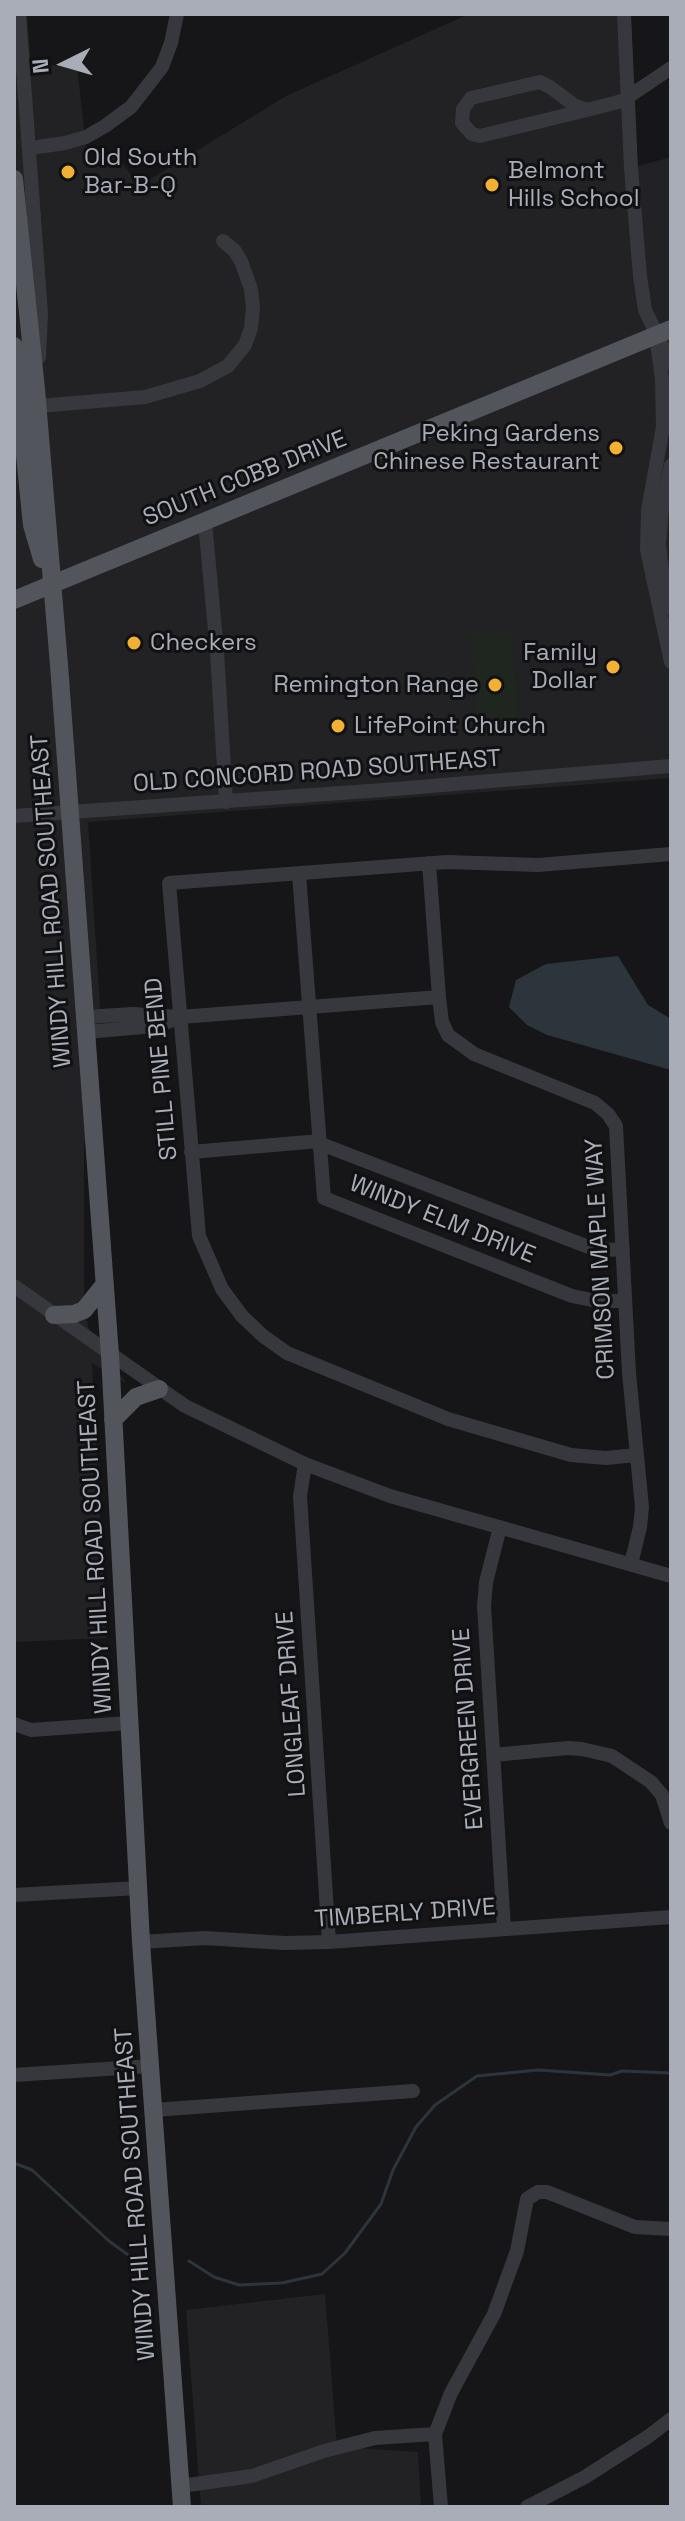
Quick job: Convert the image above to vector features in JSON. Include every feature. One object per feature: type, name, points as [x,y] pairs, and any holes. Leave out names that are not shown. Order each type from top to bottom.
[{"type":"main road","name":"WINDY HILL ROAD SOUTHEAST","points":[[14,179],[32,525],[51,584],[110,1355],[141,1942],[182,2507]]},
{"type":"main road","name":"SOUTH COBB DRIVE","points":[[14,600],[664,332]]},
{"type":"main road","name":"WINDY HILL ROAD SOUTHEAST","points":[[14,346],[27,403]]},
{"type":"main road","points":[[54,1315],[84,1310],[104,1285]]},
{"type":"main road","points":[[113,1420],[136,1397],[159,1389]]},
{"type":"street","name":"WINDY HILL ROAD SOUTHEAST","points":[[19,14],[41,314],[27,403]]},
{"type":"street","points":[[38,147],[86,137],[131,107],[162,67],[177,14]]},
{"type":"street","points":[[624,14],[633,202],[640,276],[645,310],[664,332],[671,364]]},
{"type":"street","points":[[587,110],[540,82],[471,98],[461,117],[462,123],[472,134],[480,136],[587,110],[622,101],[671,68]]},
{"type":"street","points":[[27,403],[145,397],[200,381],[228,366],[245,345],[253,308],[251,289],[241,261],[223,241]]},
{"type":"street","points":[[664,332],[661,446],[648,510],[647,550],[671,662]]},
{"type":"street","points":[[671,465],[662,508],[659,544],[671,608]]},
{"type":"street","points":[[205,522],[226,802]]},
{"type":"street","name":"OLD CONCORD ROAD SOUTHEAST","points":[[14,816],[671,766]]},
{"type":"street","name":"STILL PINE BEND","points":[[637,1455],[606,1458],[571,1455],[448,1419],[314,1365],[278,1347],[242,1316],[213,1273],[199,1236],[169,883],[429,863],[538,865],[671,854]]},
{"type":"street","name":"CRIMSON MAPLE WAY","points":[[429,863],[439,997],[445,1029],[460,1046],[474,1054],[589,1099],[613,1120],[618,1135],[625,1301],[642,1516],[631,1564]]},
{"type":"street","name":"WINDY ELM DRIVE","points":[[299,874],[324,1198],[572,1296],[597,1301],[625,1301]]},
{"type":"street","points":[[85,1025],[155,1026],[180,1017],[439,997]]},
{"type":"street","points":[[191,1152],[320,1142],[586,1246],[623,1249]]},
{"type":"street","points":[[14,1286],[159,1389],[233,1431],[305,1464],[390,1496],[671,1576]]},
{"type":"street","name":"LONGLEAF DRIVE","points":[[305,1464],[300,1496],[329,1942]]},
{"type":"street","name":"EVERGREEN DRIVE","points":[[500,1527],[486,1582],[484,1606],[504,1929]]},
{"type":"street","points":[[14,1724],[31,1730],[129,1723]]},
{"type":"street","points":[[493,1755],[568,1748],[612,1756],[651,1782],[662,1795],[671,1823]]},
{"type":"street","points":[[14,1895],[138,1888]]},
{"type":"street","name":"TIMBERLY DRIVE","points":[[141,1942],[205,1938],[285,1943],[329,1942],[671,1917]]},
{"type":"street","points":[[14,2075],[151,2066]]},
{"type":"street","points":[[154,2110],[413,2091]]},
{"type":"street","points":[[441,2507],[435,2434],[451,2393],[494,2314],[517,2251],[525,2204],[531,2194],[555,2194],[635,2227],[671,2229]]},
{"type":"street","points":[[527,2507],[585,2477],[671,2419]]},
{"type":"street","points":[[181,2486],[252,2476],[324,2451],[375,2438],[435,2434]]},
{"type":"shaded area","points":[[14,14],[27,14],[31,67],[77,64],[88,167],[116,154],[139,186],[286,96],[469,14],[624,14],[631,168],[671,157],[671,778],[88,822],[100,1006],[84,1148],[84,1292],[88,1327],[126,1383],[92,1363],[106,1638],[14,1642]]},
{"type":"shaded area","name":"Remington Range","points":[[513,632],[518,735],[478,737],[472,634]]},
{"type":"shaded area","points":[[618,956],[648,1005],[671,1019],[671,1070],[547,1035],[527,1025],[509,1007],[516,980],[546,964]]},
{"type":"shaded area","points":[[325,2294],[337,2447],[418,2452],[421,2507],[201,2507],[186,2310]]},
{"type":"waterway","points":[[189,2261],[214,2277],[239,2285],[282,2283],[322,2274],[345,2253],[381,2204],[393,2170],[416,2127],[435,2105],[477,2076],[538,2070],[610,2075],[622,2071],[671,2073]]},
{"type":"waterway","points":[[14,2163],[32,2170],[109,2241],[135,2260]]},
{"type":"place","name":"Old South Bar-B-Q","points":[[68,172]]},
{"type":"place","name":"Belmont Hills School","points":[[492,185]]},
{"type":"place","name":"Peking Gardens Chinese Restaurant","points":[[616,448]]},
{"type":"place","name":"Checkers","points":[[134,643]]},
{"type":"place","name":"Family Dollar","points":[[613,667]]},
{"type":"place","name":"Remington Range","points":[[495,685]]},
{"type":"place","name":"LifePoint Church","points":[[338,726]]}]
